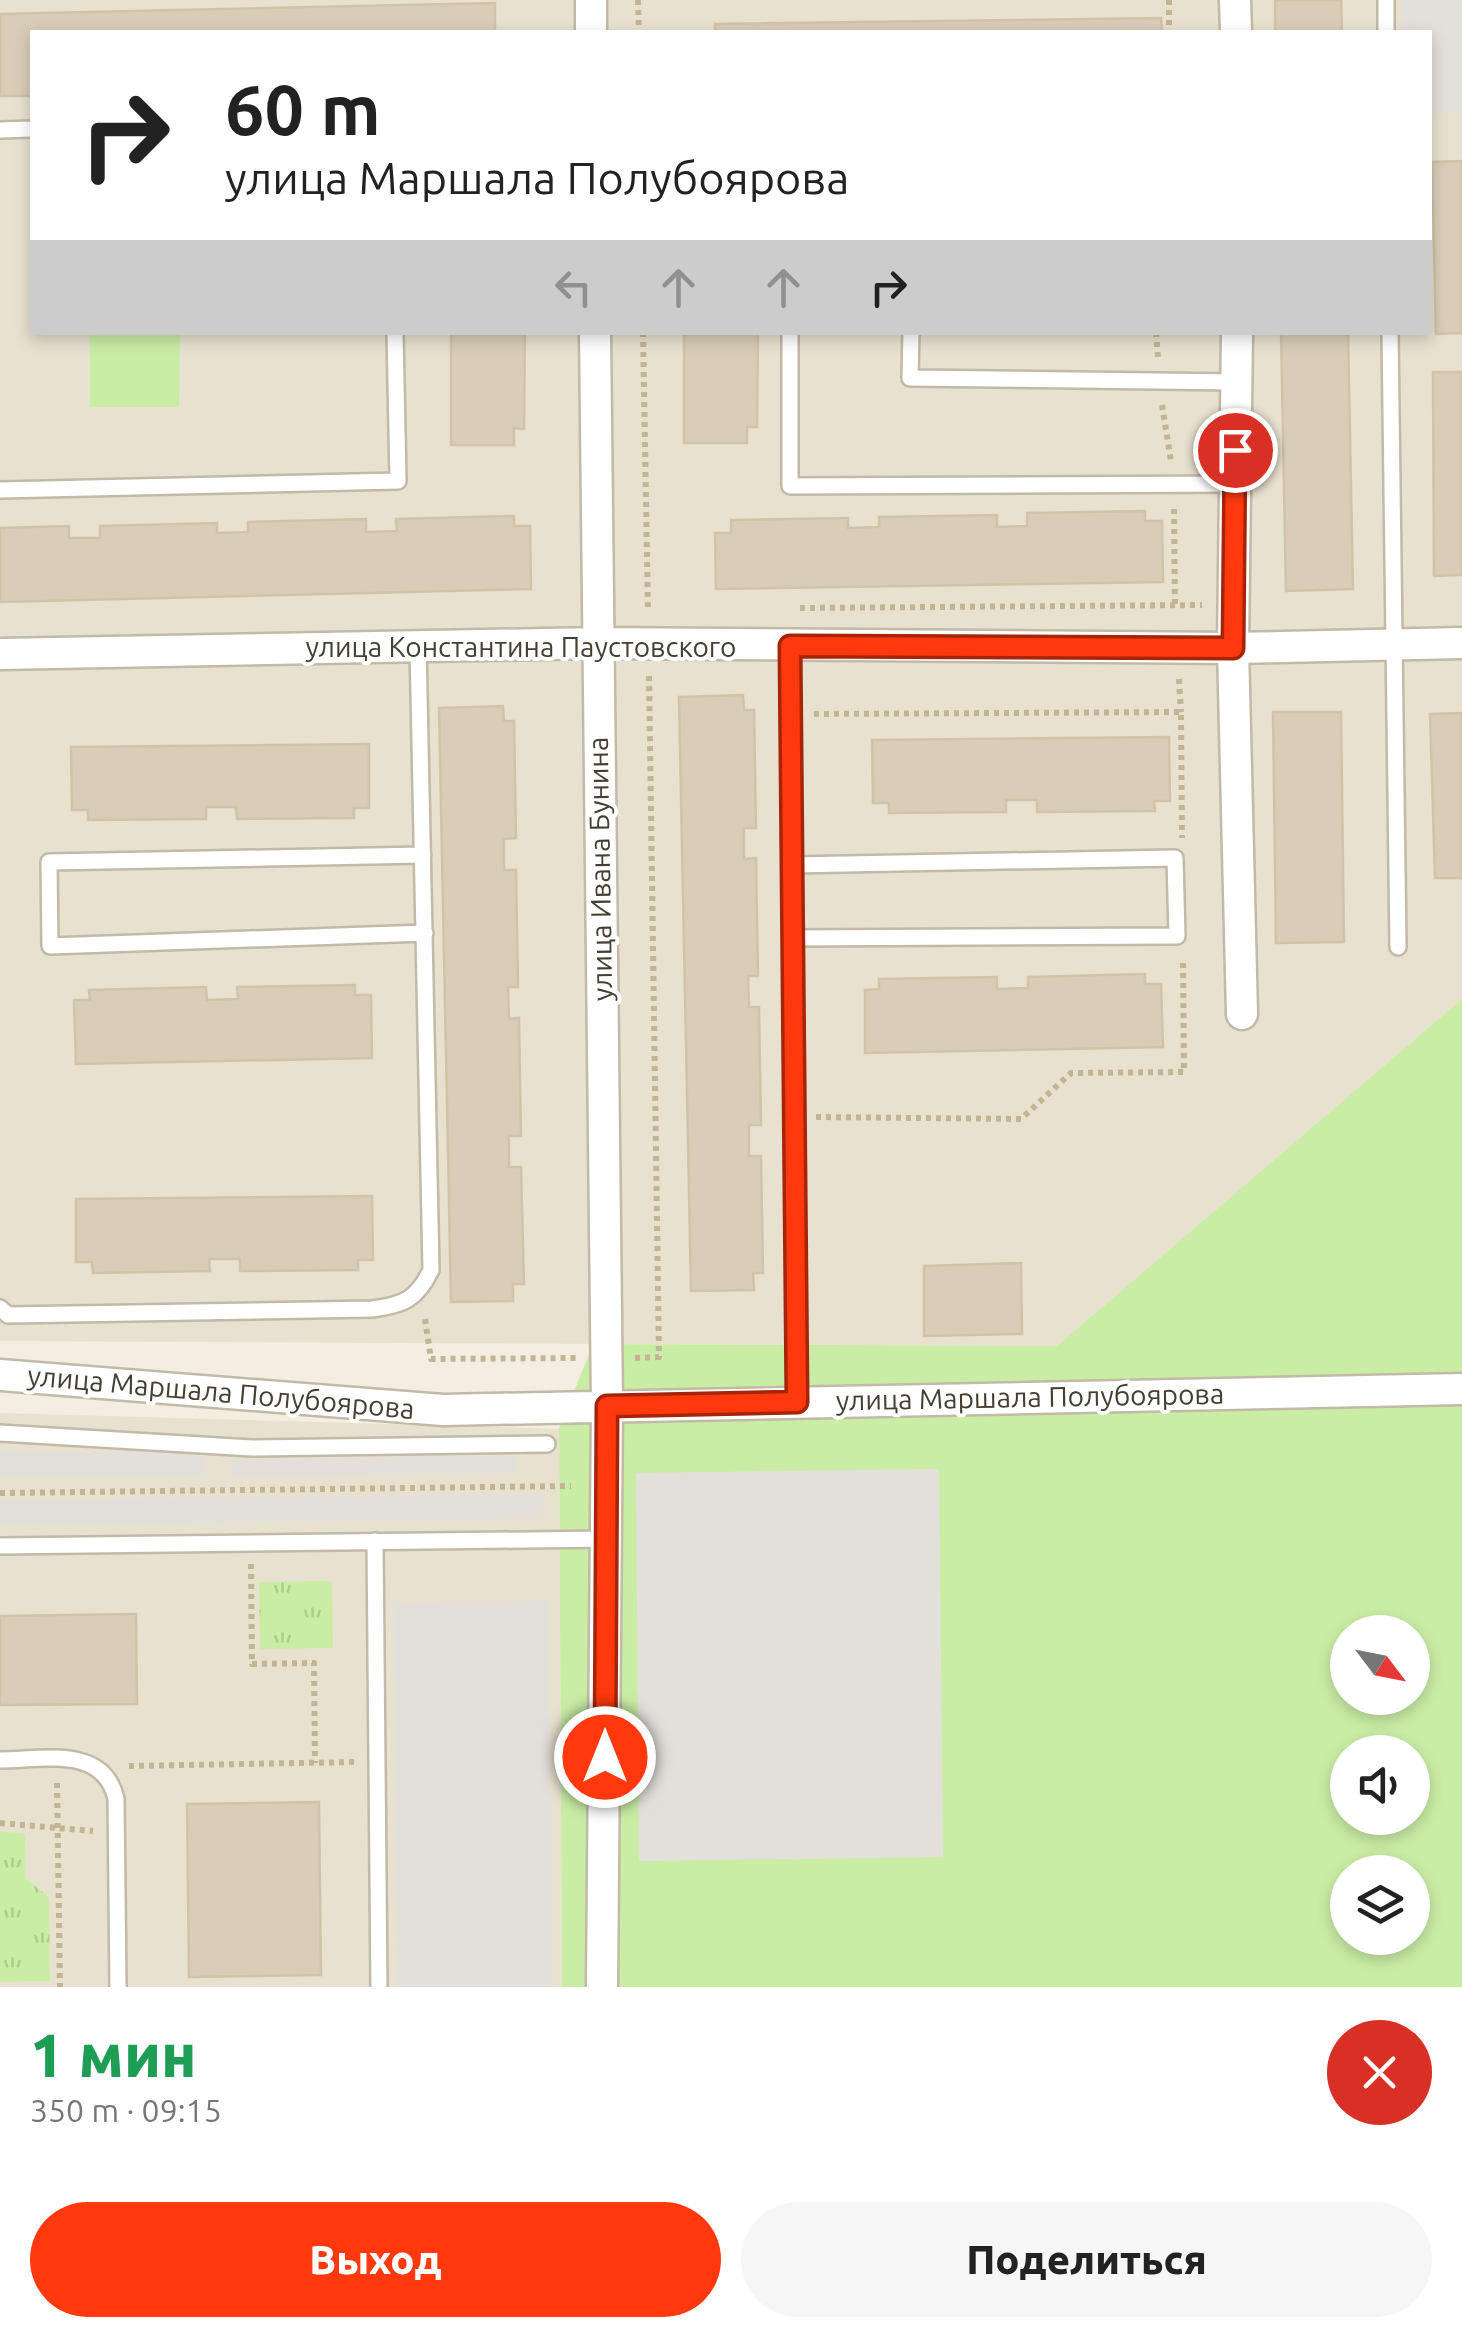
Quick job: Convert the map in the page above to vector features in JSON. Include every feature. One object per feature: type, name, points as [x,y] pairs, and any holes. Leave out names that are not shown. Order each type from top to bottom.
[{"type":"street","points":[[591,0],[592,30]]},
{"type":"street","points":[[1235,0],[1236,30]]},
{"type":"street","name":"улица Ивана Бунина","points":[[594,335],[607,1406],[602,1987]]},
{"type":"street","points":[[1237,335],[1233,648],[1242,1014]]},
{"type":"street","name":"улица Константина Паустовского","points":[[0,654],[597,643],[1233,648],[1462,643]]},
{"type":"street","name":"улица Маршала Полубоярова","points":[[0,1374],[443,1410],[1462,1388]]},
{"type":"lane","points":[[1386,0],[1386,30]]},
{"type":"lane","points":[[0,130],[30,129]]},
{"type":"lane","points":[[0,490],[398,481],[395,335]]},
{"type":"lane","points":[[790,335],[790,486],[1235,484]]},
{"type":"lane","points":[[911,335],[910,378],[1236,382]]},
{"type":"lane","points":[[1390,335],[1398,946]]},
{"type":"lane","points":[[0,1308],[8,1315],[372,1308],[404,1305],[421,1291],[432,1270],[418,646]]},
{"type":"lane","points":[[790,646],[797,1402]]},
{"type":"lane","points":[[423,855],[48,862],[50,946],[424,933]]},
{"type":"lane","points":[[792,865],[1175,858],[1178,936],[793,938]]},
{"type":"lane","points":[[0,1433],[252,1448],[547,1444]]},
{"type":"lane","points":[[0,1546],[606,1539]]},
{"type":"lane","points":[[375,1542],[379,1987]]},
{"type":"lane","points":[[0,1760],[57,1760],[97,1766],[112,1778],[118,1987]]},
{"type":"path","points":[[638,0],[638,30]]},
{"type":"path","points":[[1169,0],[1169,30]]},
{"type":"path","points":[[1156,335],[1158,381],[1174,484],[1182,845]]},
{"type":"path","points":[[790,714],[1181,712]]},
{"type":"path","points":[[794,1117],[1020,1120],[1071,1073],[1184,1072],[1183,958]]},
{"type":"path","points":[[0,1493],[571,1486]]},
{"type":"path","points":[[251,1542],[252,1664],[314,1663],[315,1763]]},
{"type":"path","points":[[57,1760],[60,1987]]},
{"type":"path","points":[[112,1778],[130,1765],[377,1762]]},
{"type":"path","points":[[0,1824],[58,1832],[116,1831]]},
{"type":"shaded area","points":[[0,0],[1462,0],[1462,999],[1057,1346],[0,1341]]},
{"type":"shaded area","points":[[1401,0],[1462,0],[1462,112],[1432,113],[1432,30],[1401,30]]},
{"type":"shaded area","points":[[0,1413],[559,1429],[562,1987],[0,1987]]},
{"type":"shaded area","points":[[206,1450],[206,1475],[0,1477],[0,1453]]},
{"type":"shaded area","points":[[515,1456],[515,1473],[232,1476],[231,1459]]},
{"type":"shaded area","points":[[939,1469],[943,1857],[639,1861],[636,1473]]},
{"type":"shaded area","points":[[542,1494],[543,1518],[0,1525],[0,1500]]},
{"type":"shaded area","points":[[548,1601],[552,1987],[398,1987],[394,1603]]},
{"type":"green space","points":[[90,335],[180,335],[179,407],[90,407]]},
{"type":"green space","points":[[1462,999],[1462,1987],[562,1987],[559,1429],[593,1344],[1057,1346]]},
{"type":"green space","points":[[332,1581],[333,1648],[260,1649],[259,1582]]},
{"type":"green space","points":[[0,1831],[25,1834],[26,1879],[49,1897],[50,1981],[0,1982]]},
{"type":"building","points":[[1275,0],[1341,0],[1342,30],[1275,30]]},
{"type":"building","points":[[495,3],[495,30],[30,30],[30,96],[0,96],[0,14]]},
{"type":"building","points":[[1161,18],[1162,30],[715,30],[715,24]]},
{"type":"building","points":[[1462,161],[1462,333],[1436,334],[1432,162]]},
{"type":"building","points":[[451,335],[525,335],[524,429],[514,428],[514,445],[451,445]]},
{"type":"building","points":[[684,335],[758,335],[757,427],[747,427],[747,443],[684,443]]},
{"type":"building","points":[[1281,335],[1348,335],[1353,589],[1286,591]]},
{"type":"building","points":[[1433,372],[1462,372],[1462,575],[1434,576]]},
{"type":"building","points":[[1145,511],[1145,521],[1162,521],[1163,582],[716,589],[715,533],[731,533],[731,520],[848,518],[848,528],[879,527],[879,517],[997,515],[997,527],[1027,526],[1027,513]]},
{"type":"building","points":[[514,516],[514,526],[530,526],[531,589],[0,602],[0,528],[69,526],[69,538],[100,538],[100,526],[217,523],[217,533],[248,532],[248,522],[366,519],[366,532],[397,531],[396,519]]},
{"type":"building","points":[[743,695],[744,710],[754,710],[756,828],[744,828],[744,859],[756,858],[758,976],[748,976],[749,1007],[759,1007],[761,1125],[749,1125],[749,1156],[761,1156],[763,1273],[753,1273],[754,1290],[691,1291],[679,697]]},
{"type":"building","points":[[503,706],[504,721],[514,721],[516,838],[504,839],[504,870],[516,870],[518,987],[508,987],[509,1019],[519,1018],[521,1136],[509,1136],[509,1167],[521,1167],[524,1284],[513,1284],[513,1301],[451,1302],[439,708]]},
{"type":"building","points":[[1273,712],[1341,712],[1344,942],[1276,943]]},
{"type":"building","points":[[1462,713],[1462,878],[1435,878],[1430,714]]},
{"type":"building","points":[[1169,737],[1170,801],[1154,801],[1155,811],[1037,812],[1037,800],[1006,800],[1006,812],[889,813],[889,803],[873,803],[872,740]]},
{"type":"building","points":[[369,744],[369,808],[354,808],[354,818],[237,819],[236,807],[206,807],[206,819],[88,820],[88,810],[72,810],[71,747]]},
{"type":"building","points":[[1145,974],[1145,984],[1161,984],[1163,1047],[865,1053],[865,990],[879,989],[879,979],[997,977],[997,989],[1028,988],[1028,977]]},
{"type":"building","points":[[355,985],[355,995],[371,995],[372,1058],[76,1064],[74,1000],[90,1000],[89,990],[206,987],[207,1000],[238,999],[237,987]]},
{"type":"building","points":[[372,1196],[373,1260],[358,1260],[358,1270],[240,1271],[240,1259],[209,1259],[210,1271],[93,1273],[92,1262],[76,1262],[76,1199]]},
{"type":"building","points":[[1021,1263],[1022,1334],[924,1336],[924,1266]]},
{"type":"building","points":[[136,1614],[137,1704],[0,1705],[0,1616]]},
{"type":"building","points":[[319,1802],[321,1975],[189,1977],[187,1804]]},
{"type":"route","points":[[605,1757],[607,1406],[797,1402],[790,646],[1233,648],[1235,450]]}]
